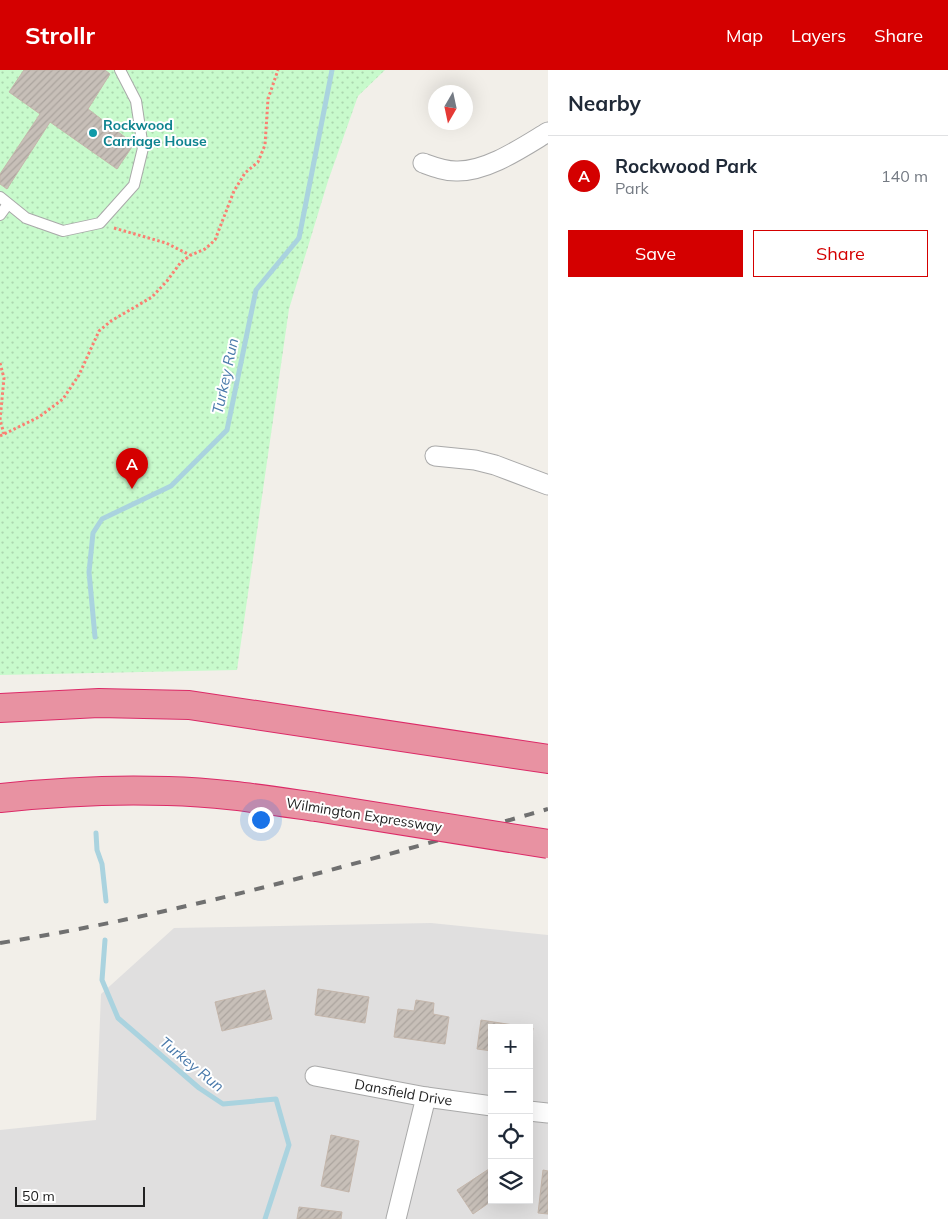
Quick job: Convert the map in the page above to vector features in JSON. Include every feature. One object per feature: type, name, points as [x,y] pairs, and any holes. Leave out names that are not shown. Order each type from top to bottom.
[{"type":"highway","points":[[0,708],[99,703],[188,705],[548,759]]},
{"type":"highway","name":"Wilmington Expressway","points":[[0,798],[59,792],[169,791],[247,797],[548,844]]},
{"type":"street","points":[[423,163],[440,169],[473,170],[487,165],[548,132]]},
{"type":"street","points":[[435,456],[475,460],[495,465],[548,485]]},
{"type":"street","name":"Dansfield Drive","points":[[315,1076],[426,1097],[488,1105]]},
{"type":"street","points":[[396,1219],[426,1097]]},
{"type":"street","points":[[533,1111],[548,1113]]},
{"type":"lane","points":[[0,215],[4,201],[26,218],[63,231],[100,223],[134,185],[143,148],[136,101],[120,70]]},
{"type":"path","points":[[0,363],[4,378],[0,420],[2,435],[39,417],[63,398],[80,375],[99,331],[111,321],[152,297],[181,262],[205,249],[215,240],[234,191],[245,173],[258,162],[265,145],[268,100],[278,70]]},
{"type":"path","points":[[100,223],[166,243],[191,255]]},
{"type":"shaded area","points":[[431,923],[548,935],[548,1219],[0,1219],[0,1130],[96,1120],[101,994],[174,928]]},
{"type":"green space","points":[[0,70],[385,70],[358,96],[328,181],[289,309],[237,670],[0,675]]},
{"type":"building","name":"Rockwood Carriage House","points":[[24,70],[105,70],[110,74],[88,109],[134,144],[117,169],[50,122],[7,189],[0,184],[0,174],[40,114],[9,92]]},
{"type":"building","points":[[318,989],[369,997],[365,1023],[315,1015]]},
{"type":"building","points":[[265,990],[272,1019],[222,1031],[215,1002]]},
{"type":"building","points":[[416,1000],[434,1003],[433,1014],[449,1017],[445,1044],[394,1037],[398,1009],[414,1011]]},
{"type":"building","points":[[481,1020],[507,1024],[488,1024],[488,1050],[477,1049]]},
{"type":"building","points":[[331,1135],[359,1141],[349,1192],[321,1186]]},
{"type":"building","points":[[488,1170],[488,1204],[473,1214],[457,1190]]},
{"type":"building","points":[[543,1170],[548,1171],[548,1214],[538,1213]]},
{"type":"building","points":[[299,1207],[342,1212],[341,1219],[297,1219]]},
{"type":"waterway","name":"Turkey Run","points":[[95,637],[89,572],[93,533],[102,519],[171,486],[227,430],[256,290],[299,238],[332,70]]},
{"type":"waterway","name":"Turkey Run","points":[[96,833],[106,901]]},
{"type":"waterway","name":"Turkey Run","points":[[105,940],[102,980],[118,1018],[199,1088],[223,1104],[276,1099],[289,1145],[265,1219]]},
{"type":"railway","points":[[0,943],[70,931],[207,901],[412,848],[548,809]]},
{"type":"place","name":"Rockwood Carriage House","points":[[93,133]]},
{"type":"place","name":"Rockwood Park","points":[[132,489]]}]
